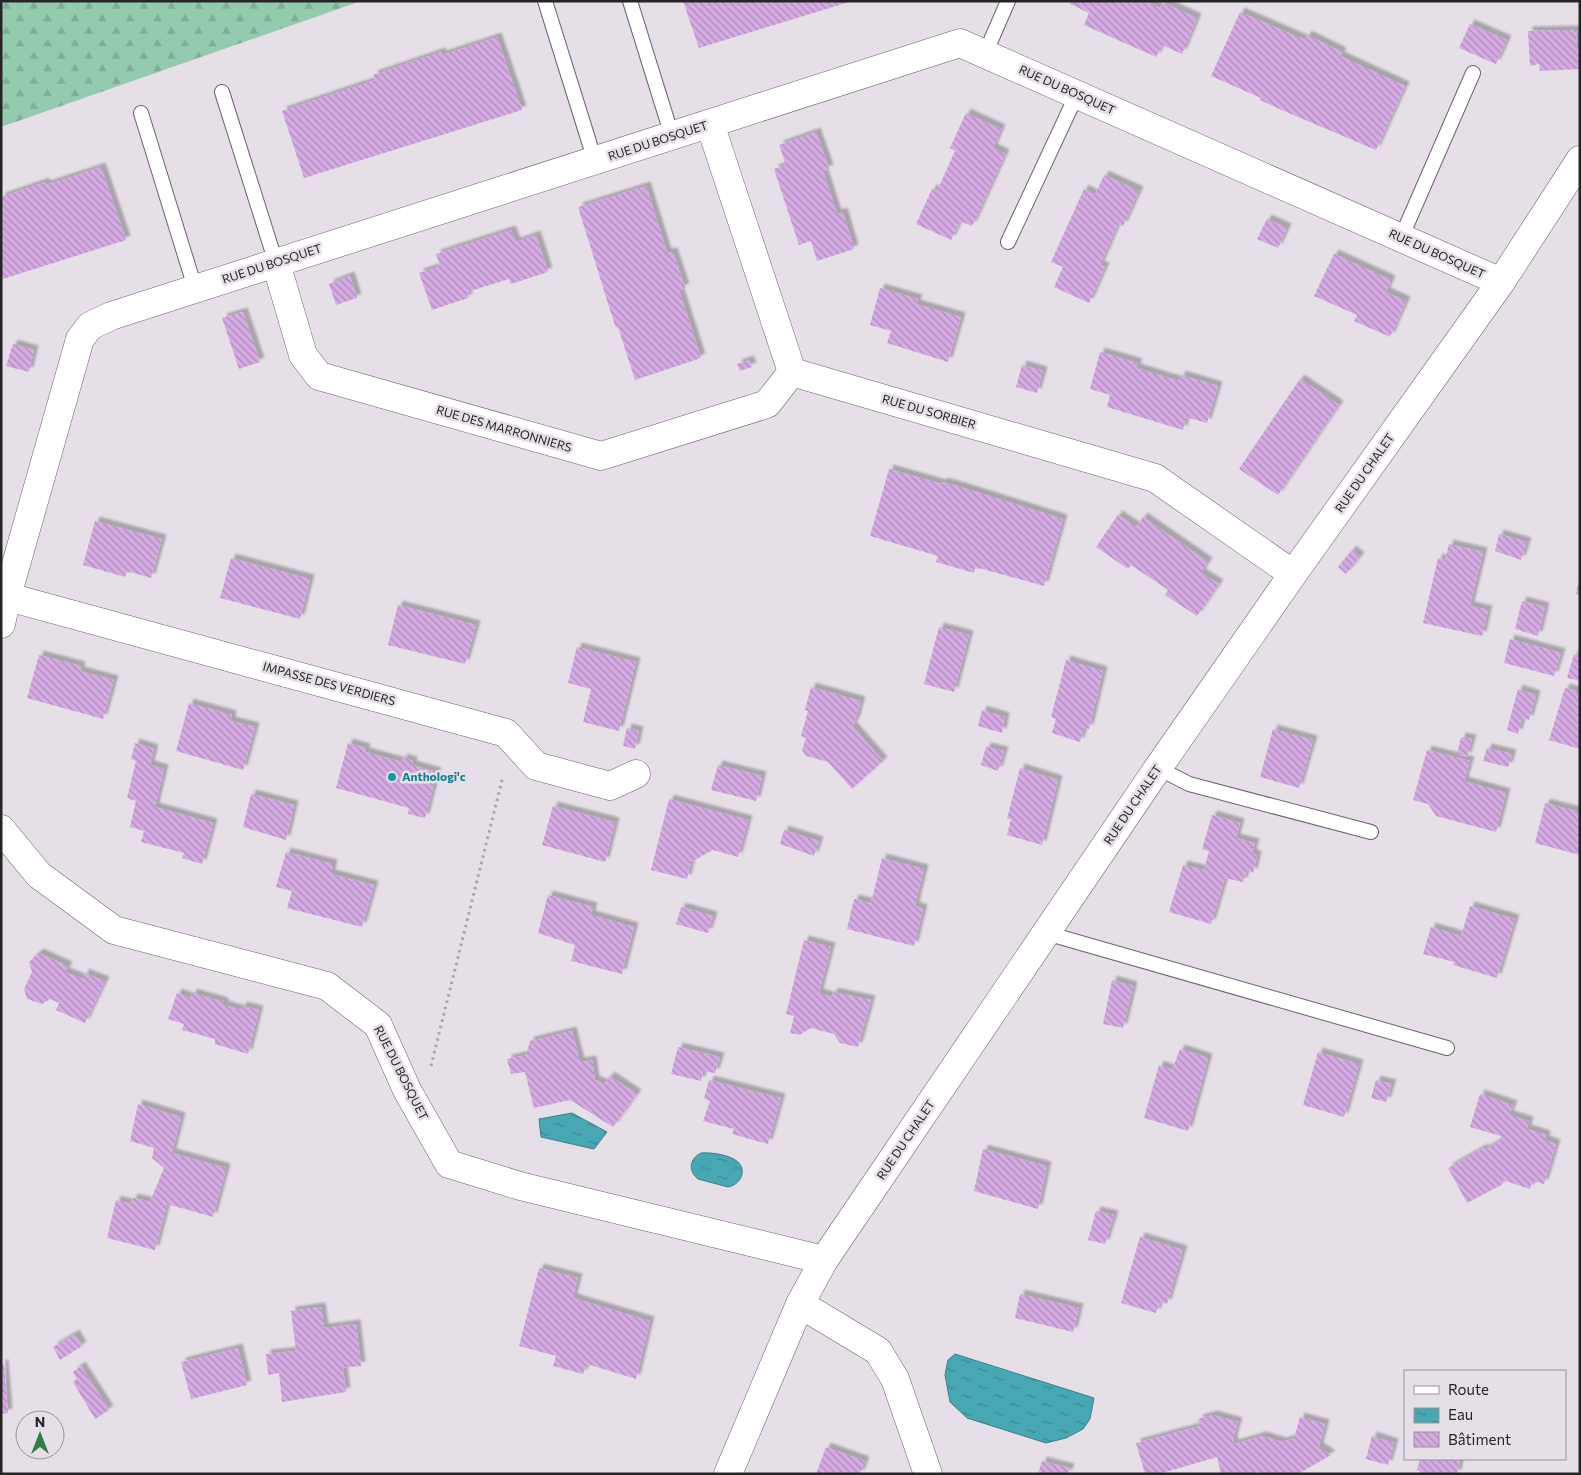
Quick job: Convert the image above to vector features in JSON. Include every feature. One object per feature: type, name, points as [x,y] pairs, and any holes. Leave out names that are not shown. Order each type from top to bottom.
[{"type":"street","name":"RUE DU BOSQUET","points":[[1,624],[4,596],[80,339],[90,326],[111,316],[195,288],[960,43],[1500,282]]},
{"type":"street","points":[[710,124],[792,372]]},
{"type":"street","name":"RUE DU CHALET","points":[[728,1474],[800,1304],[824,1260],[1158,768],[1500,282],[1580,160]]},
{"type":"street","name":"RUE DES MARRONNIERS","points":[[276,263],[303,355],[319,376],[601,456],[767,404],[792,372]]},
{"type":"street","name":"RUE DU SORBIER","points":[[792,372],[1156,478],[1293,574]]},
{"type":"street","name":"IMPASSE DES VERDIERS","points":[[4,596],[506,733],[536,766],[610,786],[636,774]]},
{"type":"street","name":"RUE DU BOSQUET","points":[[1,830],[39,876],[114,930],[327,986],[378,1025],[407,1090],[449,1164],[520,1186],[824,1260]]},
{"type":"street","points":[[800,1304],[878,1351],[895,1379],[928,1474]]},
{"type":"lane","points":[[545,1],[594,161]]},
{"type":"lane","points":[[630,1],[672,136]]},
{"type":"lane","points":[[985,54],[1008,1]]},
{"type":"lane","points":[[1401,238],[1473,73]]},
{"type":"lane","points":[[222,92],[276,263]]},
{"type":"lane","points":[[1008,242],[1077,94]]},
{"type":"lane","points":[[140,113],[195,288]]},
{"type":"lane","points":[[1158,768],[1189,784],[1371,832]]},
{"type":"lane","points":[[1046,933],[1447,1048]]},
{"type":"path","points":[[420,1113],[512,739]]},
{"type":"green space","points":[[1,1],[361,1],[1,127]]},
{"type":"water","points":[[572,1113],[607,1132],[594,1149],[541,1137],[539,1119]]},
{"type":"water","points":[[701,1153],[721,1155],[736,1160],[741,1167],[741,1178],[735,1184],[728,1187],[698,1179],[691,1169],[691,1165],[694,1158]]},
{"type":"water","points":[[955,1354],[1094,1398],[1090,1419],[1083,1429],[1066,1438],[1046,1443],[967,1418],[950,1402],[945,1375],[948,1360]]},
{"type":"building","points":[[683,1],[849,1],[849,2],[699,48]]},
{"type":"building","points":[[1071,1],[1145,1],[1160,8],[1162,2],[1197,18],[1182,54],[1162,45],[1156,57],[1084,25],[1089,13],[1070,4]]},
{"type":"building","points":[[1240,12],[1305,40],[1307,35],[1342,52],[1340,56],[1405,86],[1376,150],[1277,108],[1260,100],[1261,98],[1211,76]]},
{"type":"building","points":[[1470,24],[1507,40],[1496,64],[1459,48]]},
{"type":"building","points":[[1576,30],[1577,48],[1580,48],[1580,69],[1540,71],[1539,64],[1530,66],[1528,31]]},
{"type":"building","points":[[497,37],[522,110],[304,178],[282,111],[375,80],[373,75],[441,52],[442,55]]},
{"type":"building","points":[[966,113],[1001,129],[993,148],[1005,154],[972,226],[960,221],[951,240],[916,224],[932,189],[937,191],[955,151],[950,148]]},
{"type":"building","points":[[816,132],[829,169],[823,171],[837,214],[843,212],[854,249],[817,261],[811,241],[799,245],[774,169],[786,165],[779,145]]},
{"type":"building","points":[[101,167],[126,240],[3,279],[1,278],[1,197],[45,182],[46,185]]},
{"type":"building","points":[[1104,175],[1139,191],[1123,226],[1118,224],[1100,265],[1105,267],[1089,303],[1054,287],[1063,267],[1051,262],[1084,189],[1095,195]]},
{"type":"building","points":[[646,186],[667,253],[673,252],[685,288],[679,290],[701,358],[635,380],[618,327],[616,328],[610,310],[578,207]]},
{"type":"building","points":[[1267,219],[1287,228],[1278,248],[1257,239]]},
{"type":"building","points":[[511,230],[516,242],[536,235],[548,272],[511,284],[509,279],[467,292],[468,298],[432,310],[419,273],[440,266],[436,254]]},
{"type":"building","points":[[1334,254],[1391,280],[1386,292],[1406,301],[1390,337],[1354,321],[1357,315],[1314,296]]},
{"type":"building","points":[[350,276],[357,298],[336,305],[329,284]]},
{"type":"building","points":[[880,288],[918,299],[916,304],[961,317],[948,362],[887,343],[891,331],[870,325]]},
{"type":"building","points":[[243,312],[260,362],[239,369],[222,318]]},
{"type":"building","points":[[13,344],[34,350],[29,372],[6,366]]},
{"type":"building","points":[[1100,352],[1138,363],[1136,368],[1179,381],[1181,375],[1218,386],[1207,423],[1186,417],[1183,430],[1107,407],[1110,395],[1090,389]]},
{"type":"building","points":[[749,360],[752,367],[740,371],[737,364]]},
{"type":"building","points":[[1022,365],[1043,371],[1037,393],[1016,387]]},
{"type":"building","points":[[1300,379],[1339,405],[1278,495],[1239,469]]},
{"type":"building","points":[[889,469],[942,484],[943,482],[961,487],[1063,519],[1044,586],[975,567],[974,573],[936,562],[938,556],[870,536]]},
{"type":"building","points":[[1118,515],[1136,527],[1143,517],[1208,562],[1201,573],[1219,584],[1197,616],[1165,595],[1168,590],[1131,565],[1128,569],[1096,547]]},
{"type":"building","points":[[95,521],[162,539],[151,578],[127,571],[125,577],[83,565]]},
{"type":"building","points":[[1499,534],[1527,542],[1521,560],[1495,551]]},
{"type":"building","points":[[1449,544],[1483,552],[1470,606],[1488,610],[1482,636],[1423,623],[1438,558],[1445,560]]},
{"type":"building","points":[[1352,550],[1360,557],[1346,574],[1338,567]]},
{"type":"building","points":[[231,558],[310,579],[300,619],[220,598]]},
{"type":"building","points":[[1580,581],[1580,595],[1576,594]]},
{"type":"building","points":[[1522,601],[1545,607],[1538,636],[1515,629]]},
{"type":"building","points":[[398,605],[476,625],[465,664],[388,645]]},
{"type":"building","points":[[939,627],[969,635],[954,692],[924,684]]},
{"type":"building","points":[[1510,639],[1561,653],[1554,676],[1504,663]]},
{"type":"building","points":[[577,647],[636,662],[619,731],[583,722],[591,689],[568,683]]},
{"type":"building","points":[[1574,654],[1580,656],[1580,681],[1567,678]]},
{"type":"building","points":[[39,655],[81,666],[80,671],[114,680],[103,719],[27,698]]},
{"type":"building","points":[[1066,660],[1103,671],[1089,729],[1084,727],[1080,742],[1052,733],[1056,719],[1051,717]]},
{"type":"building","points":[[811,687],[861,701],[852,726],[883,761],[852,789],[828,762],[806,756],[802,750],[806,738],[801,736],[808,711],[805,710]]},
{"type":"building","points":[[1565,688],[1580,692],[1580,749],[1549,740]]},
{"type":"building","points":[[1518,689],[1536,695],[1529,720],[1522,718],[1518,734],[1507,730]]},
{"type":"building","points":[[189,703],[232,715],[231,721],[255,727],[243,770],[176,751]]},
{"type":"building","points":[[982,710],[1005,717],[1002,733],[978,726]]},
{"type":"building","points":[[627,728],[639,731],[635,749],[623,746]]},
{"type":"building","points":[[1273,729],[1313,740],[1299,788],[1260,777]]},
{"type":"building","points":[[1461,737],[1472,739],[1467,757],[1457,754]]},
{"type":"building","points":[[135,743],[154,749],[150,765],[164,769],[155,807],[213,823],[202,864],[182,858],[184,853],[141,842],[144,831],[130,827],[136,801],[127,798],[136,761],[131,759]]},
{"type":"building","name":"Anthologi'c","points":[[348,743],[366,748],[365,752],[402,762],[403,758],[413,761],[412,765],[437,772],[425,818],[408,814],[409,808],[336,788]]},
{"type":"building","points":[[986,747],[1004,751],[998,771],[981,765]]},
{"type":"building","points":[[1487,748],[1512,754],[1508,767],[1483,761]]},
{"type":"building","points":[[1427,750],[1470,761],[1464,781],[1506,793],[1496,832],[1436,816],[1428,804],[1413,800]]},
{"type":"building","points":[[718,765],[762,776],[756,801],[711,790]]},
{"type":"building","points":[[1020,768],[1058,780],[1042,845],[1007,835],[1011,819],[1007,819]]},
{"type":"building","points":[[251,794],[294,805],[286,840],[243,827]]},
{"type":"building","points":[[669,799],[748,820],[738,857],[713,850],[691,862],[687,879],[651,870]]},
{"type":"building","points":[[1545,803],[1580,812],[1580,855],[1535,843]]},
{"type":"building","points":[[553,806],[615,822],[605,862],[542,845]]},
{"type":"building","points":[[1212,815],[1240,823],[1236,838],[1255,843],[1252,853],[1257,856],[1253,873],[1247,870],[1243,882],[1225,878],[1211,924],[1169,912],[1183,865],[1204,870],[1209,851],[1202,849]]},
{"type":"building","points":[[784,830],[819,841],[814,856],[780,844]]},
{"type":"building","points":[[286,852],[333,864],[331,874],[374,885],[362,927],[287,908],[292,891],[276,887]]},
{"type":"building","points":[[882,858],[924,869],[915,906],[923,909],[914,946],[847,929],[854,899],[871,903]]},
{"type":"building","points":[[548,895],[593,907],[591,915],[634,927],[622,974],[571,961],[575,945],[538,933]]},
{"type":"building","points":[[1470,906],[1515,919],[1497,978],[1453,965],[1454,962],[1423,954],[1431,927],[1461,936]]},
{"type":"building","points":[[681,907],[713,916],[708,933],[676,924]]},
{"type":"building","points":[[804,940],[831,947],[819,993],[832,997],[833,992],[871,1000],[858,1047],[840,1043],[834,1034],[811,1028],[799,1035],[790,1033],[794,1016],[786,1014]]},
{"type":"building","points":[[39,953],[68,966],[65,972],[83,979],[84,973],[105,981],[85,1023],[56,1010],[59,1003],[50,999],[42,1004],[27,999],[24,989],[32,972],[29,962]]},
{"type":"building","points":[[1112,980],[1133,986],[1123,1028],[1103,1024]]},
{"type":"building","points":[[177,993],[191,998],[192,993],[224,1002],[224,1005],[241,1010],[242,1006],[259,1010],[248,1054],[215,1044],[215,1039],[182,1030],[184,1024],[168,1019]]},
{"type":"building","points":[[572,1031],[580,1062],[592,1060],[595,1080],[604,1084],[610,1076],[637,1094],[613,1127],[570,1100],[534,1108],[525,1072],[511,1074],[507,1059],[526,1055],[530,1041]]},
{"type":"building","points":[[678,1047],[720,1057],[715,1073],[703,1071],[701,1081],[671,1074]]},
{"type":"building","points":[[1180,1049],[1208,1058],[1188,1131],[1144,1118],[1159,1065],[1172,1070]]},
{"type":"building","points":[[1318,1052],[1359,1064],[1344,1117],[1303,1105]]},
{"type":"building","points":[[709,1080],[781,1098],[768,1144],[732,1134],[734,1129],[703,1121],[710,1101],[704,1098]]},
{"type":"building","points":[[1376,1080],[1392,1084],[1386,1102],[1371,1098]]},
{"type":"building","points":[[1480,1094],[1513,1105],[1509,1115],[1529,1121],[1527,1129],[1546,1135],[1545,1140],[1556,1144],[1544,1184],[1532,1181],[1530,1189],[1500,1179],[1503,1184],[1467,1203],[1448,1168],[1483,1148],[1484,1150],[1500,1141],[1501,1136],[1470,1127]]},
{"type":"building","points":[[138,1104],[181,1117],[172,1153],[226,1168],[213,1217],[167,1204],[155,1250],[107,1238],[116,1200],[131,1204],[133,1198],[150,1202],[164,1168],[152,1158],[154,1148],[130,1141]]},
{"type":"building","points":[[983,1149],[1047,1166],[1038,1209],[974,1191]]},
{"type":"building","points":[[1096,1211],[1114,1215],[1105,1244],[1088,1240]]},
{"type":"building","points":[[1140,1237],[1183,1250],[1167,1304],[1160,1302],[1156,1313],[1121,1303]]},
{"type":"building","points":[[539,1268],[578,1278],[573,1298],[650,1321],[636,1379],[587,1364],[583,1374],[553,1366],[556,1356],[519,1346]]},
{"type":"building","points":[[1020,1294],[1079,1308],[1073,1332],[1015,1318]]},
{"type":"building","points":[[321,1307],[324,1328],[356,1324],[361,1366],[343,1368],[346,1392],[282,1402],[279,1373],[268,1375],[266,1354],[296,1351],[291,1311]]},
{"type":"building","points":[[75,1334],[82,1346],[60,1360],[53,1347]]},
{"type":"building","points":[[238,1348],[247,1385],[191,1399],[181,1362]]},
{"type":"building","points":[[1,1364],[4,1364],[8,1413],[1,1414]]},
{"type":"building","points":[[81,1366],[109,1410],[95,1419],[73,1382],[77,1379],[73,1372]]},
{"type":"building","points":[[1213,1415],[1238,1422],[1233,1439],[1234,1444],[1262,1436],[1282,1442],[1294,1438],[1300,1417],[1325,1424],[1319,1447],[1331,1455],[1298,1474],[1264,1474],[1257,1472],[1256,1474],[1219,1474],[1220,1469],[1217,1457],[1159,1474],[1145,1474],[1136,1443],[1200,1426],[1198,1419]]},
{"type":"building","points":[[1372,1436],[1394,1443],[1388,1465],[1366,1459]]},
{"type":"building","points":[[826,1447],[865,1461],[860,1474],[816,1474]]},
{"type":"building","points":[[1420,1460],[1460,1460],[1457,1474],[1420,1474],[1420,1471],[1417,1470]]},
{"type":"building","points":[[1042,1461],[1070,1468],[1068,1474],[1038,1474]]},
{"type":"place","name":"Anthologi'c","points":[[392,777]]}]
